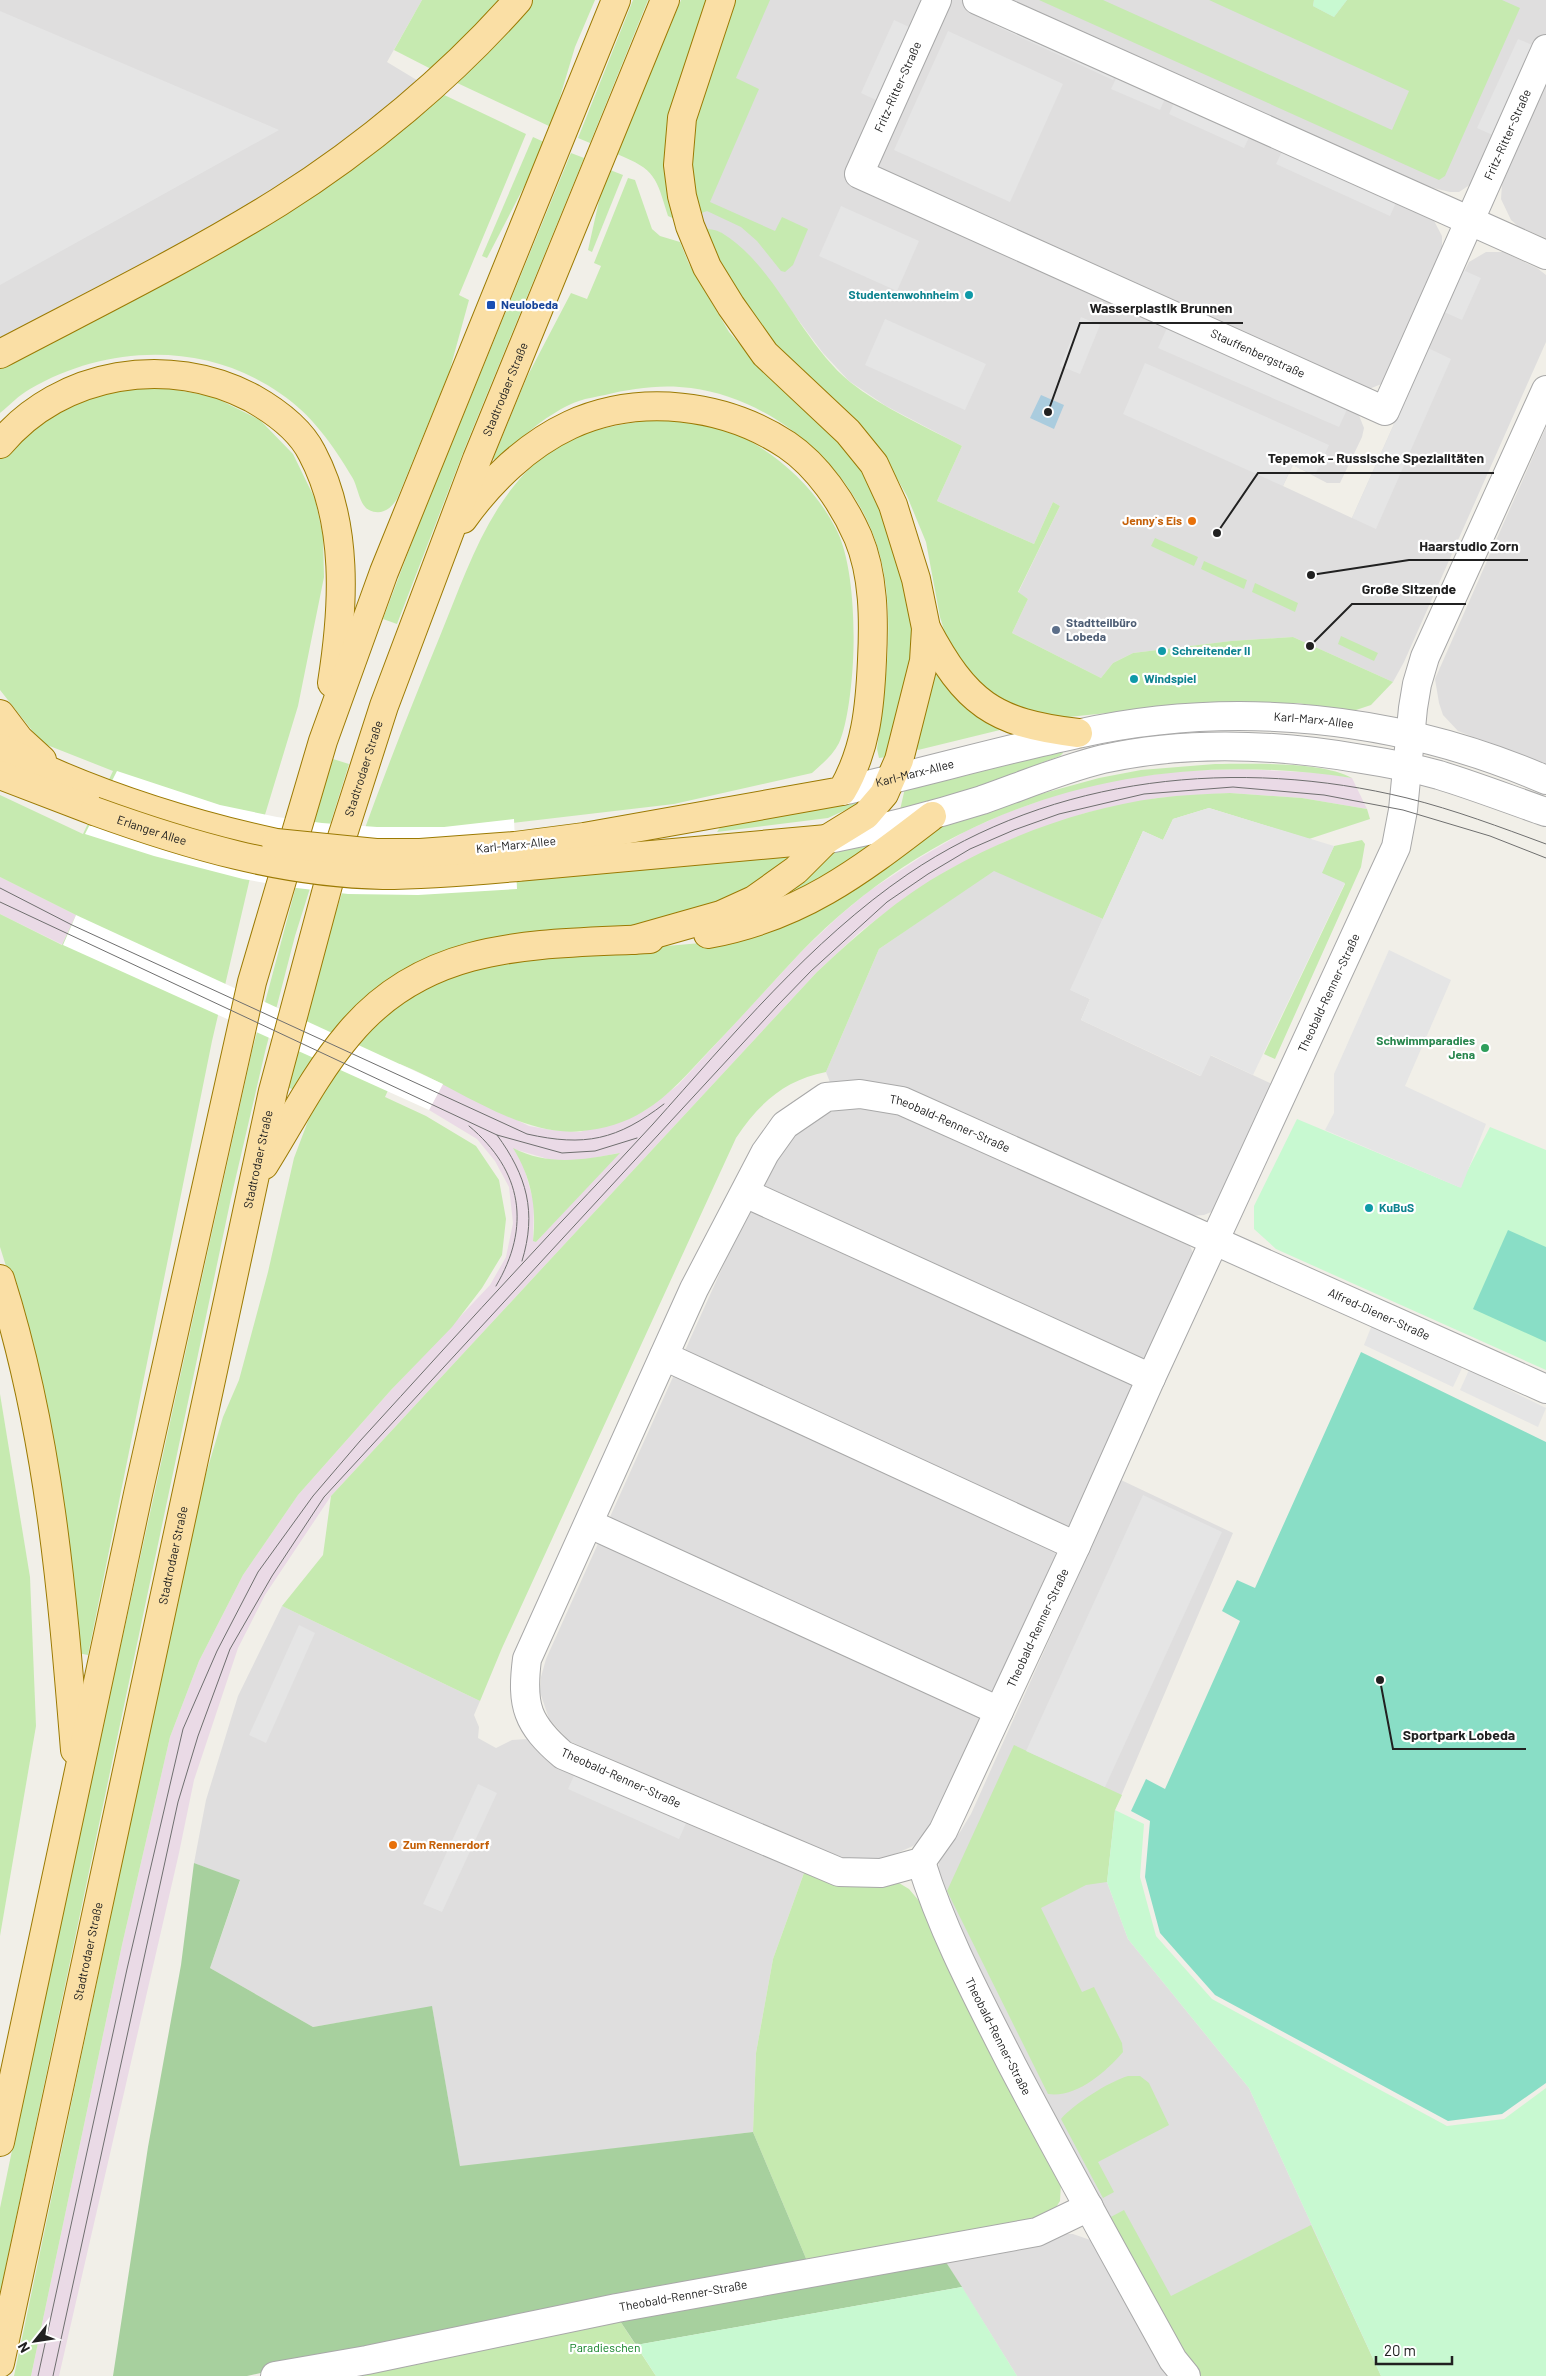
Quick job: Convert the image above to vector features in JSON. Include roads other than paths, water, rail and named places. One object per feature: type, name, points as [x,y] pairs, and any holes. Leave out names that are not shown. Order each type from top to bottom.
[{"type":"main road","points":[[0,354],[209,244],[280,202],[356,148],[430,87],[494,27],[518,0]]},
{"type":"main road","points":[[0,2142],[194,1233],[252,982],[323,741],[384,572],[616,0]]},
{"type":"main road","name":"Stadtrodaer Straße","points":[[0,2363],[252,1184],[295,1002],[334,859],[384,706],[477,459],[665,0]]},
{"type":"main road","points":[[633,940],[721,915],[754,900],[796,870],[827,839],[866,815],[884,794],[891,780],[905,739],[924,661],[926,628],[916,579],[896,514],[874,464],[848,432],[765,354],[731,306],[708,267],[690,226],[682,196],[678,165],[682,118],[721,0]]},
{"type":"main road","points":[[0,444],[33,413],[61,396],[90,383],[119,376],[148,373],[177,374],[208,380],[238,391],[264,404],[292,426],[311,451],[325,479],[335,515],[340,544],[342,577],[335,664],[323,741]]},
{"type":"main road","points":[[446,543],[475,502],[505,470],[527,452],[572,424],[606,413],[642,407],[673,407],[710,411],[747,422],[788,446],[820,476],[841,504],[858,538],[869,572],[873,642],[869,707],[862,747],[852,774],[842,791]]},
{"type":"main road","points":[[926,628],[950,670],[967,690],[988,708],[1013,721],[1037,728],[1078,734]]},
{"type":"main road","points":[[0,714],[20,739],[57,775]]},
{"type":"main road","name":"Erlanger Allee","points":[[0,748],[57,775],[99,803],[198,847],[308,869]]},
{"type":"main road","name":"Erlanger Allee","points":[[0,776],[99,803],[276,843]]},
{"type":"main road","name":"Karl-Marx-Allee","points":[[276,843],[341,850],[516,857],[584,837],[842,791]]},
{"type":"main road","points":[[252,1184],[327,1063],[348,1034],[406,982],[441,965],[480,953],[533,946],[685,938],[731,930],[772,917],[814,899],[857,873],[932,816]]},
{"type":"main road","name":"Karl-Marx-Allee","points":[[308,869],[383,875],[516,857],[827,839]]},
{"type":"main road","points":[[0,1279],[40,1433],[60,1588],[78,1779]]},
{"type":"street","name":"Fritz-Ritter-Straße","points":[[859,174],[936,0]]},
{"type":"street","points":[[977,0],[1546,256]]},
{"type":"street","name":"Fritz-Ritter-Straße","points":[[1468,220],[1546,49]]},
{"type":"street","name":"Stauffenbergstraße","points":[[859,174],[1385,411],[1468,220]]},
{"type":"street","name":"Theobald-Renner-Straße","points":[[1213,1242],[902,1101],[860,1094],[826,1097],[785,1125],[764,1153],[694,1289],[528,1659],[524,1685],[528,1712],[542,1737],[563,1755],[840,1872],[880,1873],[921,1862],[943,1831],[1000,1711],[1076,1546],[1150,1378],[1396,847],[1403,810],[1417,684],[1425,657],[1546,390]]},
{"type":"street","name":"Karl-Marx-Allee","points":[[842,791],[1078,734],[1161,721],[1236,716],[1347,723],[1410,735],[1491,757],[1546,780]]},
{"type":"street","name":"Karl-Marx-Allee","points":[[827,839],[877,830],[932,816],[1044,777],[1104,759],[1177,748],[1280,747],[1407,767],[1447,778],[1546,812]]},
{"type":"street","points":[[745,1193],[1150,1378]]},
{"type":"street","name":"Alfred-Diener-Straße","points":[[1213,1242],[1546,1389]]},
{"type":"street","points":[[664,1356],[1076,1546]]},
{"type":"street","points":[[590,1524],[1000,1711]]},
{"type":"street","name":"Theobald-Renner-Straße","points":[[921,1862],[935,1906],[974,1990],[1089,2207],[1173,2360],[1186,2376]]},
{"type":"street","name":"Theobald-Renner-Straße","points":[[275,2376],[367,2360],[617,2308],[1037,2232],[1089,2207]]},
{"type":"water","points":[[1041,395],[1064,405],[1054,429],[1030,418]]},
{"type":"tram line","points":[[38,2376],[127,1969],[183,1729],[217,1651],[258,1572],[313,1496],[360,1441],[502,1285],[653,1124],[773,991],[805,959],[872,900],[908,874],[964,841],[1024,815],[1086,796],[1149,784],[1214,778],[1279,779],[1343,785],[1425,803],[1477,819],[1546,844]]},
{"type":"tram line","points":[[53,2376],[178,1802],[198,1736],[230,1649],[272,1576],[324,1497],[811,971],[887,902],[928,874],[970,849],[1014,830],[1059,814],[1144,794],[1233,787],[1324,795],[1403,810],[1490,836],[1546,858]]},
{"type":"tram line","points":[[0,888],[72,925],[527,1134],[566,1140],[600,1137],[631,1126],[664,1104]]},
{"type":"tram line","points":[[0,902],[497,1135],[562,1153],[595,1151],[637,1138]]},
{"type":"tram line","points":[[469,1126],[487,1143],[501,1162],[511,1181],[516,1201],[517,1221],[514,1242],[507,1264],[496,1286]]},
{"type":"tram line","points":[[497,1135],[516,1165],[522,1180],[529,1210],[529,1226],[522,1261]]},
{"type":"place","name":"Studentenwohnheim","points":[[969,295]]},
{"type":"place","name":"Neulobeda","points":[[491,305]]},
{"type":"place","name":"Wasserplastik Brunnen","points":[[1048,412]]},
{"type":"place","name":"Jenny´s Eis","points":[[1192,521]]},
{"type":"place","name":"Tepemok - Russische Spezialitäten","points":[[1217,533]]},
{"type":"place","name":"Haarstudio Zorn","points":[[1311,575]]},
{"type":"place","name":"Stadtteilbüro Lobeda","points":[[1056,630]]},
{"type":"place","name":"Große Sitzende","points":[[1310,646]]},
{"type":"place","name":"Schreitender II","points":[[1162,651]]},
{"type":"place","name":"Windspiel","points":[[1134,679]]},
{"type":"place","name":"Schwimmparadies Jena","points":[[1485,1048]]},
{"type":"place","name":"KuBuS","points":[[1369,1208]]},
{"type":"place","name":"Sportpark Lobeda","points":[[1380,1680]]},
{"type":"place","name":"Zum Rennerdorf","points":[[393,1845]]},
{"type":"park label","name":"Paradieschen","points":[[605,2348]]}]
